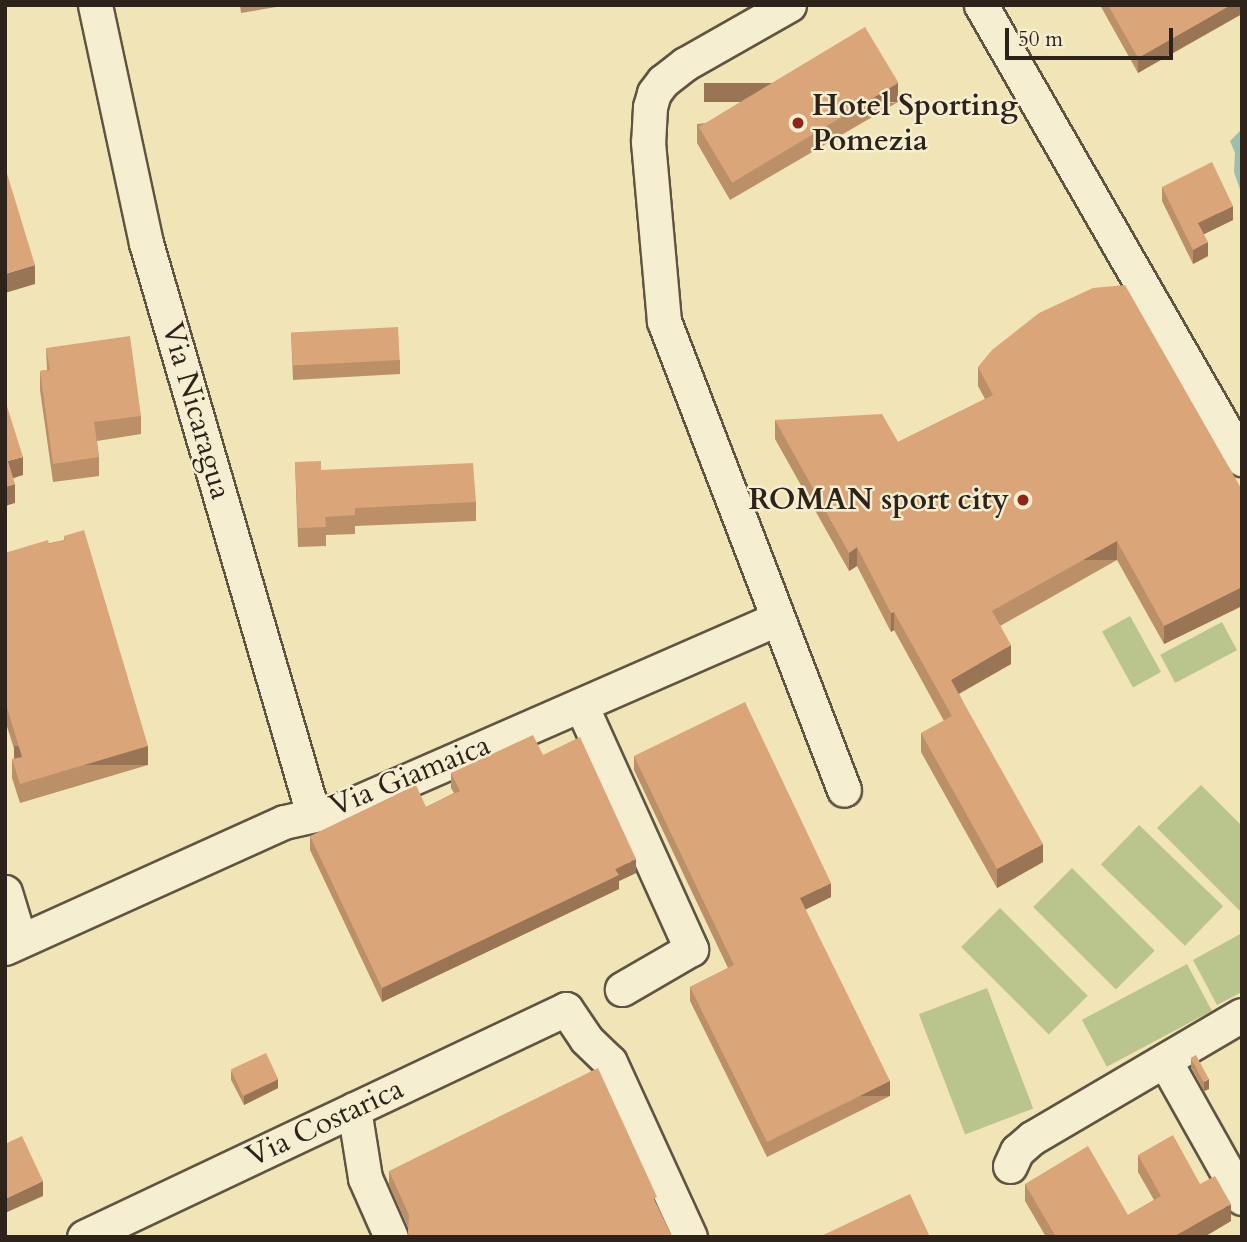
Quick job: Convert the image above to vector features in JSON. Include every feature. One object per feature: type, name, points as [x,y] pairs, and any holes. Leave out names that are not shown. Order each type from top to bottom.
[{"type":"street","name":"Via Nicaragua","points":[[95,5],[146,243],[313,814]]},
{"type":"street","points":[[789,5],[685,64],[663,81],[654,93],[648,124],[664,321],[844,790]]},
{"type":"street","points":[[981,5],[1242,459]]},
{"type":"street","name":"Via Giamaica","points":[[12,944],[284,822],[342,809],[777,620]]},
{"type":"street","points":[[581,705],[691,949],[622,989]]},
{"type":"street","points":[[5,892],[12,944]]},
{"type":"street","name":"Via Costarica","points":[[85,1237],[566,1009],[586,1039],[610,1062],[690,1237]]},
{"type":"street","points":[[1010,1166],[1017,1151],[1032,1138],[1242,1016]]},
{"type":"street","points":[[1165,1061],[1242,1198]]},
{"type":"street","points":[[354,1109],[365,1178],[391,1237]]},
{"type":"green space","points":[[1130,616],[1161,672],[1133,687],[1102,632]]},
{"type":"green space","points":[[1222,622],[1237,650],[1175,683],[1160,655]]},
{"type":"green space","points":[[1201,785],[1242,826],[1242,913],[1157,828]]},
{"type":"green space","points":[[1139,825],[1223,906],[1185,946],[1101,865]]},
{"type":"green space","points":[[1072,868],[1155,951],[1116,990],[1033,907]]},
{"type":"green space","points":[[1000,908],[1088,996],[1049,1035],[961,947]]},
{"type":"green space","points":[[1242,933],[1242,992],[1217,1005],[1193,960]]},
{"type":"green space","points":[[1187,964],[1212,1011],[1107,1067],[1082,1020]]},
{"type":"green space","points":[[987,988],[1033,1108],[965,1135],[919,1014]]},
{"type":"shaded area","points":[[1242,129],[1242,195],[1234,172],[1235,153],[1230,141]]},
{"type":"building","points":[[1108,5],[1231,5],[1138,58]]},
{"type":"building","name":"Hotel Sporting Pomezia","points":[[865,27],[898,83],[732,183],[699,127]]},
{"type":"building","points":[[1212,162],[1233,206],[1198,223],[1208,242],[1193,250],[1162,187]]},
{"type":"building","points":[[5,167],[35,265],[5,274]]},
{"type":"building","name":"ROMAN sport city","points":[[1125,285],[1242,490],[1242,587],[1164,626],[1117,541],[992,611],[1011,645],[951,680],[1043,844],[997,869],[921,733],[952,716],[894,612],[891,613],[857,547],[849,553],[775,420],[882,414],[898,442],[993,395],[978,367],[992,350],[1039,313],[1093,288]]},
{"type":"building","points":[[398,327],[400,360],[293,366],[291,333]]},
{"type":"building","points":[[130,336],[141,416],[94,422],[99,457],[53,464],[40,371],[50,370],[46,348]]},
{"type":"building","points":[[5,400],[23,457],[8,461],[15,484],[5,487]]},
{"type":"building","points":[[321,461],[321,470],[473,463],[476,502],[355,508],[355,515],[325,517],[326,527],[298,528],[295,462]]},
{"type":"building","points":[[84,530],[148,746],[20,784],[12,759],[22,757],[5,701],[5,553],[48,540],[49,544],[65,540],[64,536]]},
{"type":"building","points":[[745,702],[831,883],[800,898],[890,1081],[767,1142],[690,987],[734,965],[634,756]]},
{"type":"building","points":[[533,735],[543,755],[580,737],[636,859],[615,869],[619,875],[382,988],[310,836],[416,785],[426,807],[460,791],[451,773]]},
{"type":"building","points":[[266,1053],[278,1079],[243,1096],[231,1069]]},
{"type":"building","points":[[1196,1055],[1209,1079],[1203,1082],[1191,1058]]},
{"type":"building","points":[[598,1068],[657,1197],[654,1199],[672,1237],[410,1237],[409,1215],[389,1171]]},
{"type":"building","points":[[1173,1135],[1200,1184],[1215,1176],[1231,1204],[1173,1237],[1056,1237],[1025,1184],[1088,1146],[1128,1215],[1161,1196],[1138,1155]]},
{"type":"building","points":[[22,1136],[43,1181],[5,1199],[5,1144]]},
{"type":"building","points":[[910,1194],[930,1237],[819,1237]]},
{"type":"place","name":"Hotel Sporting Pomezia","points":[[798,123]]},
{"type":"place","name":"ROMAN sport city","points":[[1023,500]]}]
